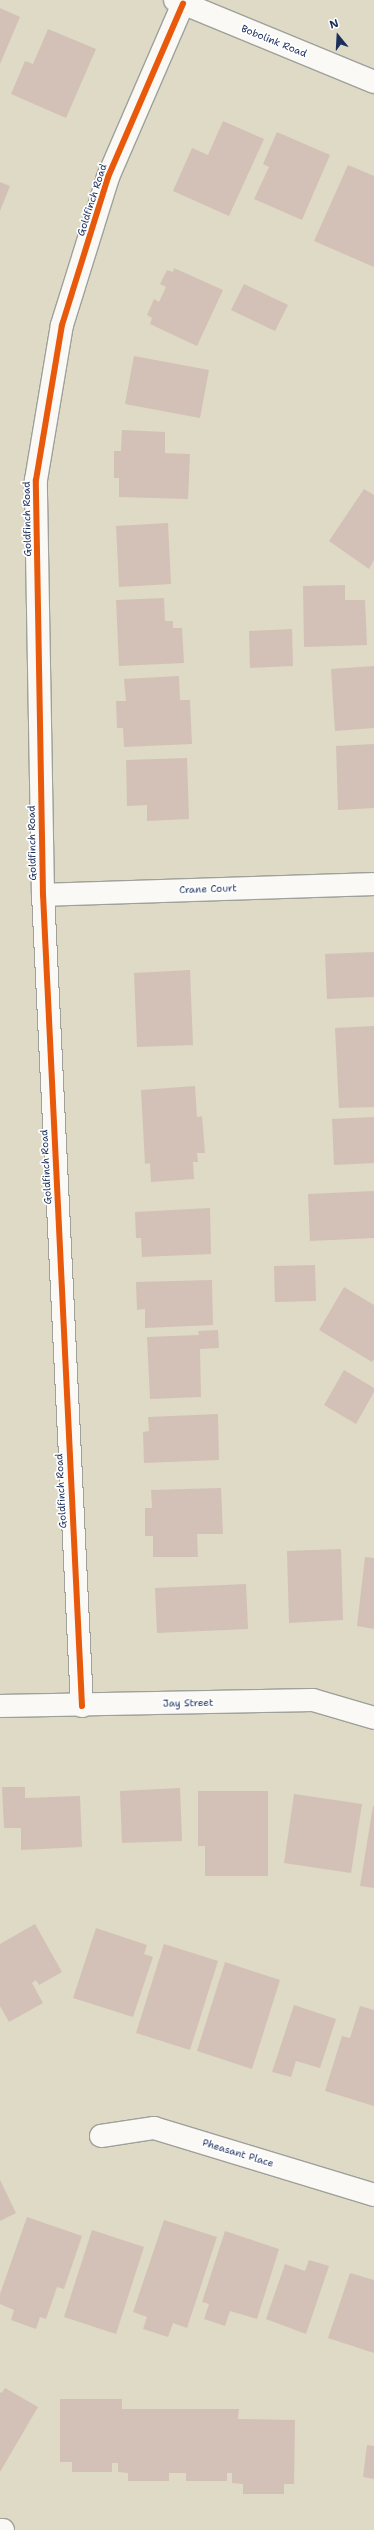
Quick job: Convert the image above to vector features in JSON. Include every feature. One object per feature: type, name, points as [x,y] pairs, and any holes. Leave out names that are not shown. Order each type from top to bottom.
[{"type":"street","name":"Bobolink Road","points":[[179,2],[374,82]]},
{"type":"street","name":"Goldfinch Road","points":[[82,1706],[43,895],[36,480],[62,325],[108,177],[179,2]]},
{"type":"street","name":"Crane Court","points":[[43,895],[374,884]]},
{"type":"street","name":"Jay Street","points":[[0,1706],[82,1706],[313,1700],[374,1718]]},
{"type":"street","name":"Pheasant Place","points":[[101,2136],[154,2128],[374,2195]]},
{"type":"building","points":[[0,8],[20,17],[0,64]]},
{"type":"building","points":[[48,29],[96,49],[66,118],[11,94],[25,61],[33,64]]},
{"type":"building","points":[[223,121],[264,139],[229,216],[173,191],[192,148],[208,155]]},
{"type":"building","points":[[277,132],[330,155],[302,220],[254,199],[269,167],[263,164]]},
{"type":"building","points":[[348,165],[374,176],[374,267],[314,241]]},
{"type":"building","points":[[0,182],[10,186],[0,211]]},
{"type":"building","points":[[174,268],[223,290],[197,346],[150,324],[152,318],[147,315],[154,299],[159,302],[166,287],[160,284],[167,270],[173,272]]},
{"type":"building","points":[[244,284],[288,305],[275,331],[231,310]]},
{"type":"building","points":[[134,356],[209,370],[200,418],[125,404]]},
{"type":"building","points":[[122,430],[165,432],[165,453],[190,454],[188,499],[119,497],[119,478],[114,478],[114,451],[121,451]]},
{"type":"building","points":[[364,489],[374,495],[374,560],[369,569],[329,541]]},
{"type":"building","points":[[168,523],[171,584],[119,587],[116,526]]},
{"type":"building","points":[[345,585],[345,600],[365,600],[367,645],[304,647],[303,586]]},
{"type":"building","points":[[164,598],[165,621],[173,621],[173,628],[182,628],[184,663],[119,666],[116,600]]},
{"type":"building","points":[[292,629],[293,666],[250,668],[249,631]]},
{"type":"building","points":[[374,666],[374,728],[335,731],[331,669]]},
{"type":"building","points":[[179,676],[180,700],[190,700],[192,744],[124,747],[123,728],[117,728],[116,701],[126,701],[124,679]]},
{"type":"building","points":[[374,744],[374,808],[338,810],[336,746]]},
{"type":"building","points":[[187,758],[189,819],[147,821],[147,805],[127,806],[126,760]]},
{"type":"building","points":[[374,952],[374,997],[327,999],[325,954]]},
{"type":"building","points":[[190,970],[193,1045],[137,1047],[134,973]]},
{"type":"building","points":[[374,1026],[374,1107],[339,1108],[335,1028]]},
{"type":"building","points":[[195,1086],[197,1117],[202,1116],[205,1153],[197,1153],[198,1162],[193,1162],[194,1179],[151,1182],[150,1163],[145,1164],[141,1090]]},
{"type":"building","points":[[374,1117],[374,1163],[334,1165],[332,1119]]},
{"type":"building","points":[[374,1191],[374,1238],[310,1241],[308,1194]]},
{"type":"building","points":[[210,1208],[211,1254],[142,1257],[141,1238],[136,1238],[135,1212]]},
{"type":"building","points":[[315,1265],[316,1301],[275,1302],[274,1266]]},
{"type":"building","points":[[212,1280],[213,1325],[145,1328],[145,1309],[137,1310],[136,1282]]},
{"type":"building","points":[[344,1287],[374,1305],[374,1359],[372,1362],[319,1330]]},
{"type":"building","points":[[218,1330],[219,1348],[200,1349],[201,1397],[150,1399],[147,1337],[199,1335],[198,1331]]},
{"type":"building","points":[[344,1370],[374,1388],[374,1392],[356,1424],[324,1405]]},
{"type":"building","points":[[218,1414],[219,1460],[144,1463],[143,1432],[149,1431],[148,1417]]},
{"type":"building","points":[[221,1488],[223,1534],[197,1534],[198,1557],[153,1557],[153,1536],[145,1536],[145,1508],[152,1508],[151,1490]]},
{"type":"building","points":[[341,1549],[343,1620],[289,1623],[287,1551]]},
{"type":"building","points":[[365,1557],[374,1558],[374,1629],[357,1626]]},
{"type":"building","points":[[246,1584],[248,1629],[157,1633],[155,1588]]},
{"type":"building","points":[[2,1787],[25,1787],[25,1798],[80,1796],[82,1847],[21,1850],[21,1828],[4,1828]]},
{"type":"building","points":[[180,1788],[182,1841],[122,1843],[120,1791]]},
{"type":"building","points":[[198,1791],[268,1791],[268,1876],[205,1876],[205,1846],[198,1846]]},
{"type":"building","points":[[294,1794],[362,1804],[351,1873],[284,1863]]},
{"type":"building","points":[[374,1806],[374,1888],[360,1886]]},
{"type":"building","points":[[35,1924],[62,1972],[39,1985],[36,1980],[32,1983],[43,2003],[9,2022],[0,2006],[0,1944]]},
{"type":"building","points":[[96,1928],[147,1945],[144,1954],[153,1957],[133,2017],[73,1998]]},
{"type":"building","points":[[164,1944],[218,1961],[190,2050],[136,2033]]},
{"type":"building","points":[[225,1962],[280,1980],[252,2069],[197,2051]]},
{"type":"building","points":[[294,2005],[336,2019],[320,2068],[296,2061],[291,2077],[272,2072]]},
{"type":"building","points":[[360,2006],[374,2010],[374,2106],[325,2091],[342,2036],[350,2038]]},
{"type":"building","points":[[0,2180],[16,2213],[0,2221]]},
{"type":"building","points":[[27,2217],[82,2236],[64,2289],[57,2287],[46,2319],[40,2317],[36,2329],[11,2320],[14,2310],[0,2304],[0,2294]]},
{"type":"building","points":[[164,2220],[217,2237],[187,2328],[173,2323],[168,2337],[143,2329],[147,2317],[133,2312]]},
{"type":"building","points":[[92,2230],[144,2247],[116,2334],[64,2317]]},
{"type":"building","points":[[225,2231],[279,2249],[257,2319],[230,2311],[225,2326],[204,2319],[209,2304],[202,2302]]},
{"type":"building","points":[[309,2260],[329,2266],[306,2334],[266,2319],[285,2264],[305,2271]]},
{"type":"building","points":[[350,2273],[374,2280],[374,2353],[328,2338]]},
{"type":"building","points":[[5,2388],[38,2407],[0,2472],[0,2392],[2,2393]]},
{"type":"building","points":[[60,2399],[122,2399],[122,2409],[239,2409],[238,2419],[295,2420],[294,2484],[284,2484],[284,2494],[243,2494],[243,2484],[232,2483],[232,2473],[227,2473],[227,2481],[186,2481],[186,2473],[169,2473],[169,2481],[128,2481],[128,2473],[118,2472],[118,2463],[112,2463],[112,2472],[72,2472],[72,2462],[60,2462]]},
{"type":"building","points":[[367,2445],[374,2446],[374,2479],[363,2477]]},
{"type":"cycle path","points":[[82,1706],[43,895],[36,480],[62,325],[108,177],[183,4]]}]
